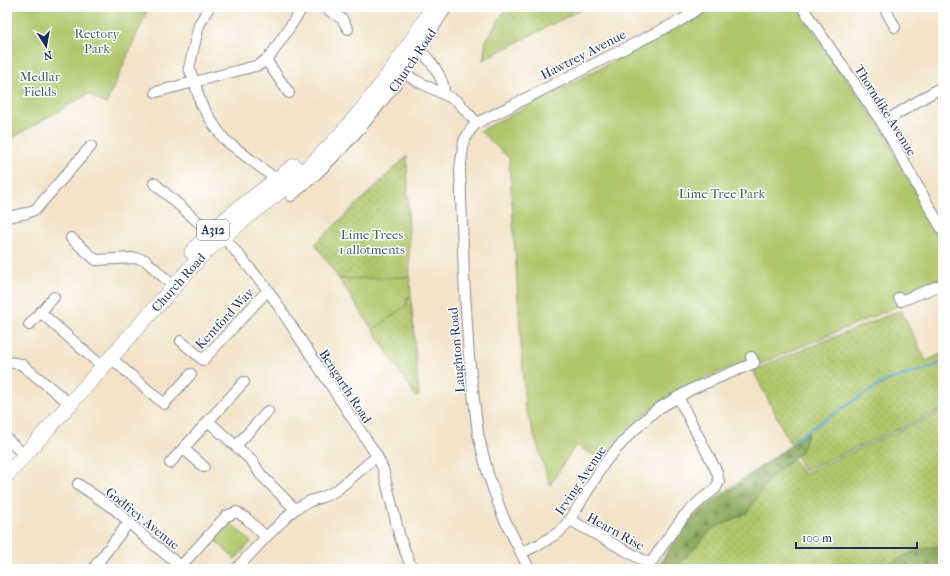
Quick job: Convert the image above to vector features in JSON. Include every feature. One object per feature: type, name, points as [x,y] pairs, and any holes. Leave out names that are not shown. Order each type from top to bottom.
[{"type":"highway","name":"Church Road","points":[[7,461],[12,444],[63,398],[211,232],[300,162],[327,135],[356,102],[390,58],[422,7]]},
{"type":"highway","name":"Church Road","points":[[7,475],[201,256],[223,236],[285,188],[316,159],[348,125],[380,86],[398,71],[414,48],[433,7]]},
{"type":"street","points":[[209,7],[199,25],[189,68],[201,104],[225,140],[277,180]]},
{"type":"street","points":[[156,92],[259,65],[271,55],[303,7]]},
{"type":"street","points":[[324,7],[342,19],[348,29]]},
{"type":"street","name":"Church Road","points":[[414,48],[447,7]]},
{"type":"street","name":"Hawtrey Avenue","points":[[477,123],[683,19],[700,7]]},
{"type":"street","name":"Thorndike Avenue","points":[[802,7],[882,123],[943,231]]},
{"type":"street","points":[[884,7],[895,27]]},
{"type":"street","points":[[414,48],[434,66],[443,84],[444,94]]},
{"type":"street","points":[[266,60],[289,94]]},
{"type":"street","points":[[398,71],[457,101],[477,123]]},
{"type":"street","name":"Church Road","points":[[291,196],[319,172],[351,139],[385,98],[398,71]]},
{"type":"street","points":[[882,123],[943,86]]},
{"type":"street","name":"Laughton Road","points":[[477,123],[471,129],[464,141],[460,169],[464,278],[469,357],[478,434],[488,474],[502,514],[529,569]]},
{"type":"street","points":[[7,217],[27,213],[36,208],[91,146]]},
{"type":"street","points":[[154,183],[206,229]]},
{"type":"street","name":"Bengarth Road","points":[[223,236],[268,290],[377,456],[383,469],[400,538],[412,569]]},
{"type":"street","points":[[71,238],[96,260],[136,258],[145,260],[168,280]]},
{"type":"street","points":[[899,298],[901,302],[943,284]]},
{"type":"street","name":"Kentford Way","points":[[181,341],[203,360],[268,290]]},
{"type":"street","points":[[29,325],[54,297]]},
{"type":"street","points":[[40,312],[96,361]]},
{"type":"street","name":"Irving Avenue","points":[[521,553],[542,543],[559,532],[570,520],[605,462],[631,433],[656,410],[692,389],[754,363],[752,357]]},
{"type":"street","points":[[111,358],[164,404],[191,374]]},
{"type":"street","points":[[7,362],[21,364],[63,398]]},
{"type":"street","points":[[170,463],[244,382]]},
{"type":"street","points":[[649,566],[684,516],[715,489],[719,482],[717,472],[678,397]]},
{"type":"street","points":[[236,446],[268,411]]},
{"type":"street","points":[[208,421],[252,461],[261,475],[295,509]]},
{"type":"street","points":[[184,449],[204,468]]},
{"type":"street","points":[[236,569],[295,509],[336,490],[377,456]]},
{"type":"street","name":"Godfrey Avenue","points":[[78,484],[85,494],[117,511],[148,540],[183,568],[226,516],[237,512],[247,519],[266,538]]},
{"type":"street","name":"Hearn Rise","points":[[570,520],[649,566]]},
{"type":"street","points":[[93,569],[129,522]]},
{"type":"green space","points":[[7,7],[149,7],[106,104],[88,94],[7,141]]},
{"type":"green space","points":[[507,7],[586,7],[483,60],[486,40]]},
{"type":"green space","name":"Lime Tree Park","points":[[704,7],[797,7],[885,134],[943,246],[943,278],[895,297],[898,306],[760,364],[756,356],[674,392],[643,415],[601,459],[576,445],[550,485],[525,407],[509,158],[480,131],[686,23]]},
{"type":"green space","name":"Lime Trees 1 allotments","points":[[407,156],[410,277],[339,279],[315,244]]},
{"type":"green space","points":[[410,277],[411,297],[407,297],[407,305],[373,330],[339,279]]},
{"type":"green space","points":[[407,297],[411,297],[419,396],[416,397],[373,330],[407,305]]},
{"type":"green space","points":[[901,310],[926,361],[943,353],[943,409],[804,471],[753,370]]},
{"type":"green space","points":[[943,411],[943,569],[663,569],[683,521],[787,448],[803,474]]},
{"type":"green space","points":[[809,432],[800,453],[770,477],[747,513],[712,529],[676,569],[656,569],[684,525]]},
{"type":"green space","points":[[231,523],[251,542],[235,559],[215,540]]},
{"type":"green space","points":[[943,545],[943,569],[879,569],[917,550]]},
{"type":"waterway","points":[[794,440],[886,381],[938,365],[943,362]]},
{"type":"park label","name":"Rectory Park","points":[[97,40]]},
{"type":"park label","name":"Medlar Fields","points":[[40,84]]}]
